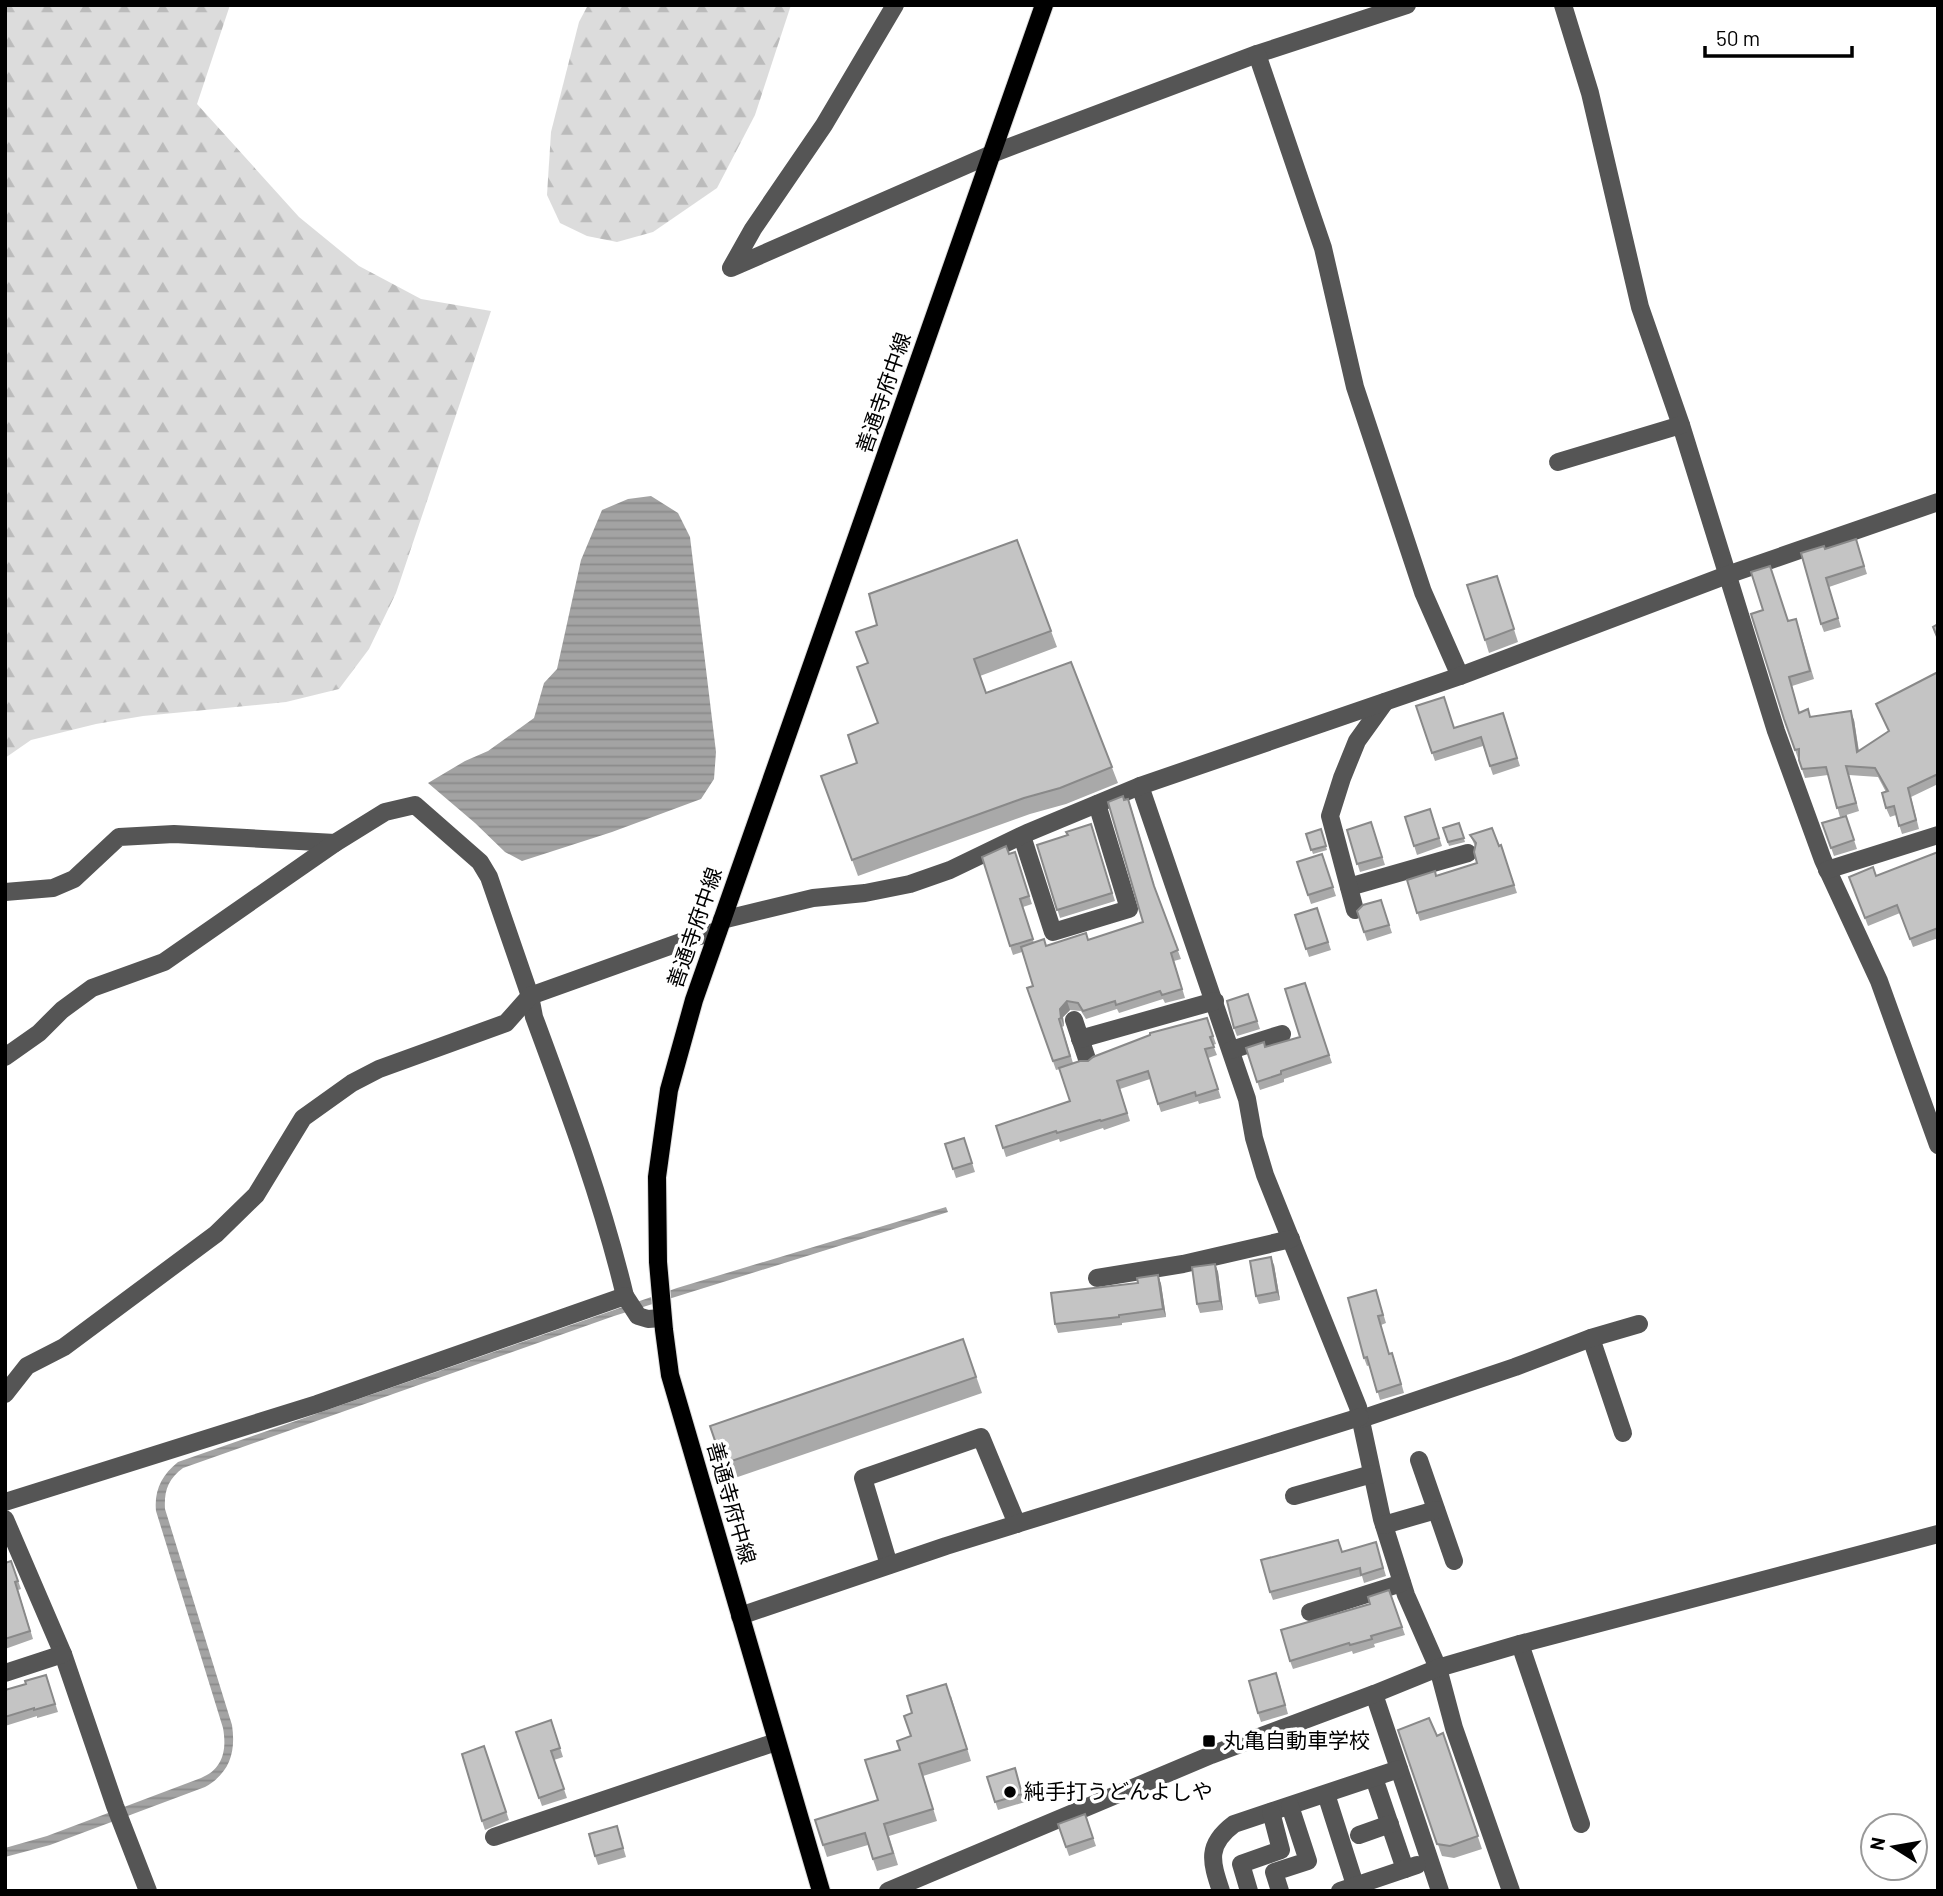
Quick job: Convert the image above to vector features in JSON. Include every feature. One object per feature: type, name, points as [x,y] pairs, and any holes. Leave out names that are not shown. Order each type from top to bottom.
[{"type":"main road","name":"善通寺府中線","points":[[821,1891],[670,1374],[658,1262],[657,1177],[679,1048],[1044,5]]},
{"type":"street","points":[[895,5],[824,125],[753,229],[731,268],[993,153],[1257,54],[1407,5]]},
{"type":"street","points":[[1563,5],[1590,93],[1640,307],[1681,425],[1776,731],[1827,870],[1879,981],[1938,1145]]},
{"type":"street","points":[[1257,54],[1324,248],[1355,387],[1423,592],[1460,676]]},
{"type":"street","points":[[1558,462],[1681,425]]},
{"type":"street","points":[[5,1394],[27,1366],[64,1347],[216,1234],[256,1195],[303,1118],[352,1083],[379,1069],[506,1023],[530,996],[720,926],[813,898],[865,893],[910,884],[950,870],[1140,786],[1460,676],[1727,575],[1938,502]]},
{"type":"street","points":[[1355,910],[1330,816],[1357,741],[1385,702]]},
{"type":"street","points":[[1140,786],[1247,1100],[1265,1175],[1360,1418],[1384,1525],[1402,1583],[1438,1668],[1454,1728],[1511,1891]]},
{"type":"street","points":[[1022,836],[1053,932],[1129,909],[1097,804]]},
{"type":"street","points":[[5,1057],[39,1033],[62,1010],[92,988],[164,962],[335,843],[385,812],[415,806],[480,862],[489,877],[530,996],[534,1017],[601,1204],[625,1296],[638,1316],[648,1319],[662,1318]]},
{"type":"street","points":[[5,892],[53,888],[74,879],[119,837],[174,834],[335,843]]},
{"type":"street","points":[[1827,870],[1938,835]]},
{"type":"street","points":[[1349,887],[1468,853]]},
{"type":"street","points":[[1080,1039],[1215,1001]]},
{"type":"street","points":[[1074,1020],[1087,1059]]},
{"type":"street","points":[[1231,1051],[1283,1034]]},
{"type":"street","points":[[1097,1278],[1183,1264],[1291,1239]]},
{"type":"street","points":[[5,1502],[317,1405],[625,1296]]},
{"type":"street","points":[[740,1616],[1017,1524],[1360,1418],[1639,1324]]},
{"type":"street","points":[[1591,1338],[1623,1433]]},
{"type":"street","points":[[889,1565],[863,1479],[981,1437],[1017,1524]]},
{"type":"street","points":[[1419,1461],[1454,1561]]},
{"type":"street","points":[[1294,1496],[1372,1474]]},
{"type":"street","points":[[1384,1525],[1436,1510]]},
{"type":"street","points":[[5,1519],[63,1654],[115,1806],[148,1891]]},
{"type":"street","points":[[888,1891],[1210,1755],[1374,1695],[1438,1668],[1938,1534]]},
{"type":"street","points":[[1310,1612],[1402,1583]]},
{"type":"street","points":[[1520,1644],[1581,1824]]},
{"type":"street","points":[[5,1673],[63,1654]]},
{"type":"street","points":[[1374,1695],[1440,1891]]},
{"type":"street","points":[[494,1837],[776,1742]]},
{"type":"street","points":[[1221,1891],[1213,1866],[1213,1847],[1221,1833],[1234,1824],[1399,1769]]},
{"type":"street","points":[[1374,1778],[1405,1869]]},
{"type":"street","points":[[1326,1794],[1351,1889],[1430,1861]]},
{"type":"street","points":[[1280,1891],[1275,1872],[1308,1861],[1290,1806]]},
{"type":"street","points":[[1250,1891],[1241,1864],[1281,1850],[1270,1812]]},
{"type":"street","points":[[1359,1835],[1390,1824]]},
{"type":"green space","points":[[5,5],[230,5],[197,104],[299,217],[359,266],[421,299],[491,311],[396,593],[369,649],[339,689],[286,702],[143,716],[96,724],[31,740],[5,758]]},
{"type":"green space","points":[[588,5],[791,5],[755,115],[717,188],[653,232],[617,242],[587,236],[560,223],[547,195],[551,132],[579,22]]},
{"type":"shaded area","points":[[651,496],[678,513],[690,537],[716,752],[714,779],[701,799],[522,861],[505,852],[428,783],[488,751],[534,718],[544,683],[557,669],[581,560],[602,510],[628,499]]},
{"type":"shaded area","points":[[946,1207],[948,1212],[614,1316],[183,1468],[168,1486],[165,1509],[232,1725],[232,1753],[226,1768],[205,1787],[50,1845],[5,1857],[5,1848],[47,1836],[201,1778],[214,1769],[222,1758],[223,1728],[156,1511],[156,1496],[160,1484],[178,1462],[677,1288]]},
{"type":"building","points":[[1856,539],[1864,566],[1826,578],[1838,618],[1821,624],[1801,553]]},
{"type":"building","points":[[1017,540],[1051,631],[974,659],[986,693],[1071,662],[1112,767],[1060,788],[1024,798],[852,860],[821,776],[857,763],[848,735],[878,723],[857,667],[868,663],[856,632],[877,625],[869,594]]},
{"type":"building","points":[[1770,566],[1788,621],[1796,619],[1810,671],[1789,677],[1799,713],[1808,709],[1810,717],[1851,711],[1857,752],[1889,731],[1876,704],[1938,672],[1938,774],[1908,788],[1916,820],[1899,826],[1894,806],[1886,808],[1882,793],[1888,791],[1875,768],[1846,766],[1856,803],[1837,808],[1826,767],[1802,769],[1799,749],[1795,750],[1751,614],[1763,610],[1751,572]]},
{"type":"building","points":[[1497,576],[1514,629],[1485,640],[1467,585]]},
{"type":"building","points":[[1938,624],[1938,639],[1933,627]]},
{"type":"building","points":[[1444,697],[1454,728],[1503,713],[1517,758],[1490,766],[1481,737],[1432,753],[1416,706]]},
{"type":"building","points":[[1123,796],[1124,800],[1128,799],[1154,886],[1178,950],[1171,953],[1182,989],[1162,995],[1160,991],[1116,1005],[1115,1001],[1083,1011],[1078,1003],[1067,1001],[1060,1009],[1059,1019],[1070,1056],[1053,1061],[1027,988],[1033,986],[1021,947],[1044,939],[1046,946],[1086,933],[1088,940],[1143,922],[1108,802]]},
{"type":"building","points":[[1430,809],[1439,838],[1414,846],[1405,817]]},
{"type":"building","points":[[1846,816],[1854,840],[1831,848],[1822,823]]},
{"type":"building","points":[[1371,822],[1382,857],[1357,864],[1347,830]]},
{"type":"building","points":[[1459,823],[1464,838],[1448,842],[1443,828]]},
{"type":"building","points":[[1091,824],[1112,893],[1057,910],[1037,845]]},
{"type":"building","points":[[1492,828],[1499,846],[1501,845],[1514,885],[1417,913],[1407,880],[1435,871],[1436,876],[1477,863],[1474,852],[1476,843],[1470,835]]},
{"type":"building","points":[[1321,829],[1326,846],[1311,850],[1306,834]]},
{"type":"building","points":[[1006,846],[1009,854],[1015,852],[1029,896],[1020,899],[1033,939],[1010,946],[982,857]]},
{"type":"building","points":[[1938,852],[1938,928],[1910,939],[1897,905],[1865,918],[1849,877],[1873,867],[1876,876]]},
{"type":"building","points":[[1322,854],[1333,887],[1308,895],[1297,862]]},
{"type":"building","points":[[1381,900],[1389,925],[1364,932],[1357,911],[1363,905]]},
{"type":"building","points":[[1317,908],[1328,942],[1306,949],[1295,915]]},
{"type":"building","points":[[1305,983],[1329,1055],[1257,1082],[1246,1048],[1264,1042],[1265,1047],[1300,1037],[1285,989]]},
{"type":"building","points":[[1248,994],[1257,1021],[1234,1028],[1227,1001]]},
{"type":"building","points":[[1207,1018],[1214,1047],[1205,1049],[1218,1089],[1196,1096],[1195,1092],[1158,1104],[1148,1071],[1117,1081],[1127,1113],[1003,1148],[996,1126],[1070,1101],[1059,1068],[1088,1061],[1150,1033]]},
{"type":"building","points":[[964,1138],[972,1163],[953,1169],[945,1144]]},
{"type":"building","points":[[1271,1257],[1277,1292],[1256,1296],[1250,1261]]},
{"type":"building","points":[[1215,1264],[1220,1301],[1197,1304],[1192,1267]]},
{"type":"building","points":[[1158,1275],[1163,1309],[1055,1324],[1051,1293],[1138,1283],[1137,1278]]},
{"type":"building","points":[[1376,1290],[1383,1315],[1378,1316],[1401,1384],[1377,1392],[1367,1357],[1364,1358],[1348,1298]]},
{"type":"building","points":[[963,1339],[976,1377],[723,1464],[710,1426]]},
{"type":"building","points":[[1338,1540],[1342,1552],[1376,1542],[1383,1568],[1361,1575],[1360,1568],[1270,1592],[1261,1560]]},
{"type":"building","points":[[11,1561],[30,1631],[5,1639],[5,1563]]},
{"type":"building","points":[[1389,1590],[1402,1627],[1371,1636],[1372,1639],[1290,1661],[1281,1630],[1370,1604],[1368,1597]]},
{"type":"building","points":[[1276,1673],[1285,1705],[1258,1713],[1249,1681]]},
{"type":"building","points":[[46,1675],[55,1704],[5,1717],[5,1690]]},
{"type":"building","points":[[946,1684],[967,1749],[919,1764],[933,1809],[884,1824],[893,1853],[873,1859],[865,1833],[823,1845],[815,1820],[878,1800],[865,1760],[900,1750],[897,1741],[911,1736],[904,1716],[912,1713],[907,1696]]},
{"type":"building","points":[[1429,1718],[1437,1736],[1443,1733],[1478,1836],[1450,1846],[1437,1844],[1398,1730]]},
{"type":"building","points":[[551,1720],[560,1748],[551,1751],[564,1789],[539,1798],[516,1732]]},
{"type":"building","points":[[484,1746],[506,1812],[482,1821],[462,1754]]},
{"type":"building","points":[[1015,1768],[1022,1794],[995,1802],[987,1777]]},
{"type":"building","points":[[1085,1814],[1093,1838],[1066,1847],[1058,1824]]},
{"type":"building","points":[[617,1826],[623,1848],[595,1856],[589,1834]]},
{"type":"place","name":"丸亀自動車学校","points":[[1209,1741]]},
{"type":"place","name":"純手打うどんよしや","points":[[1010,1792]]}]
